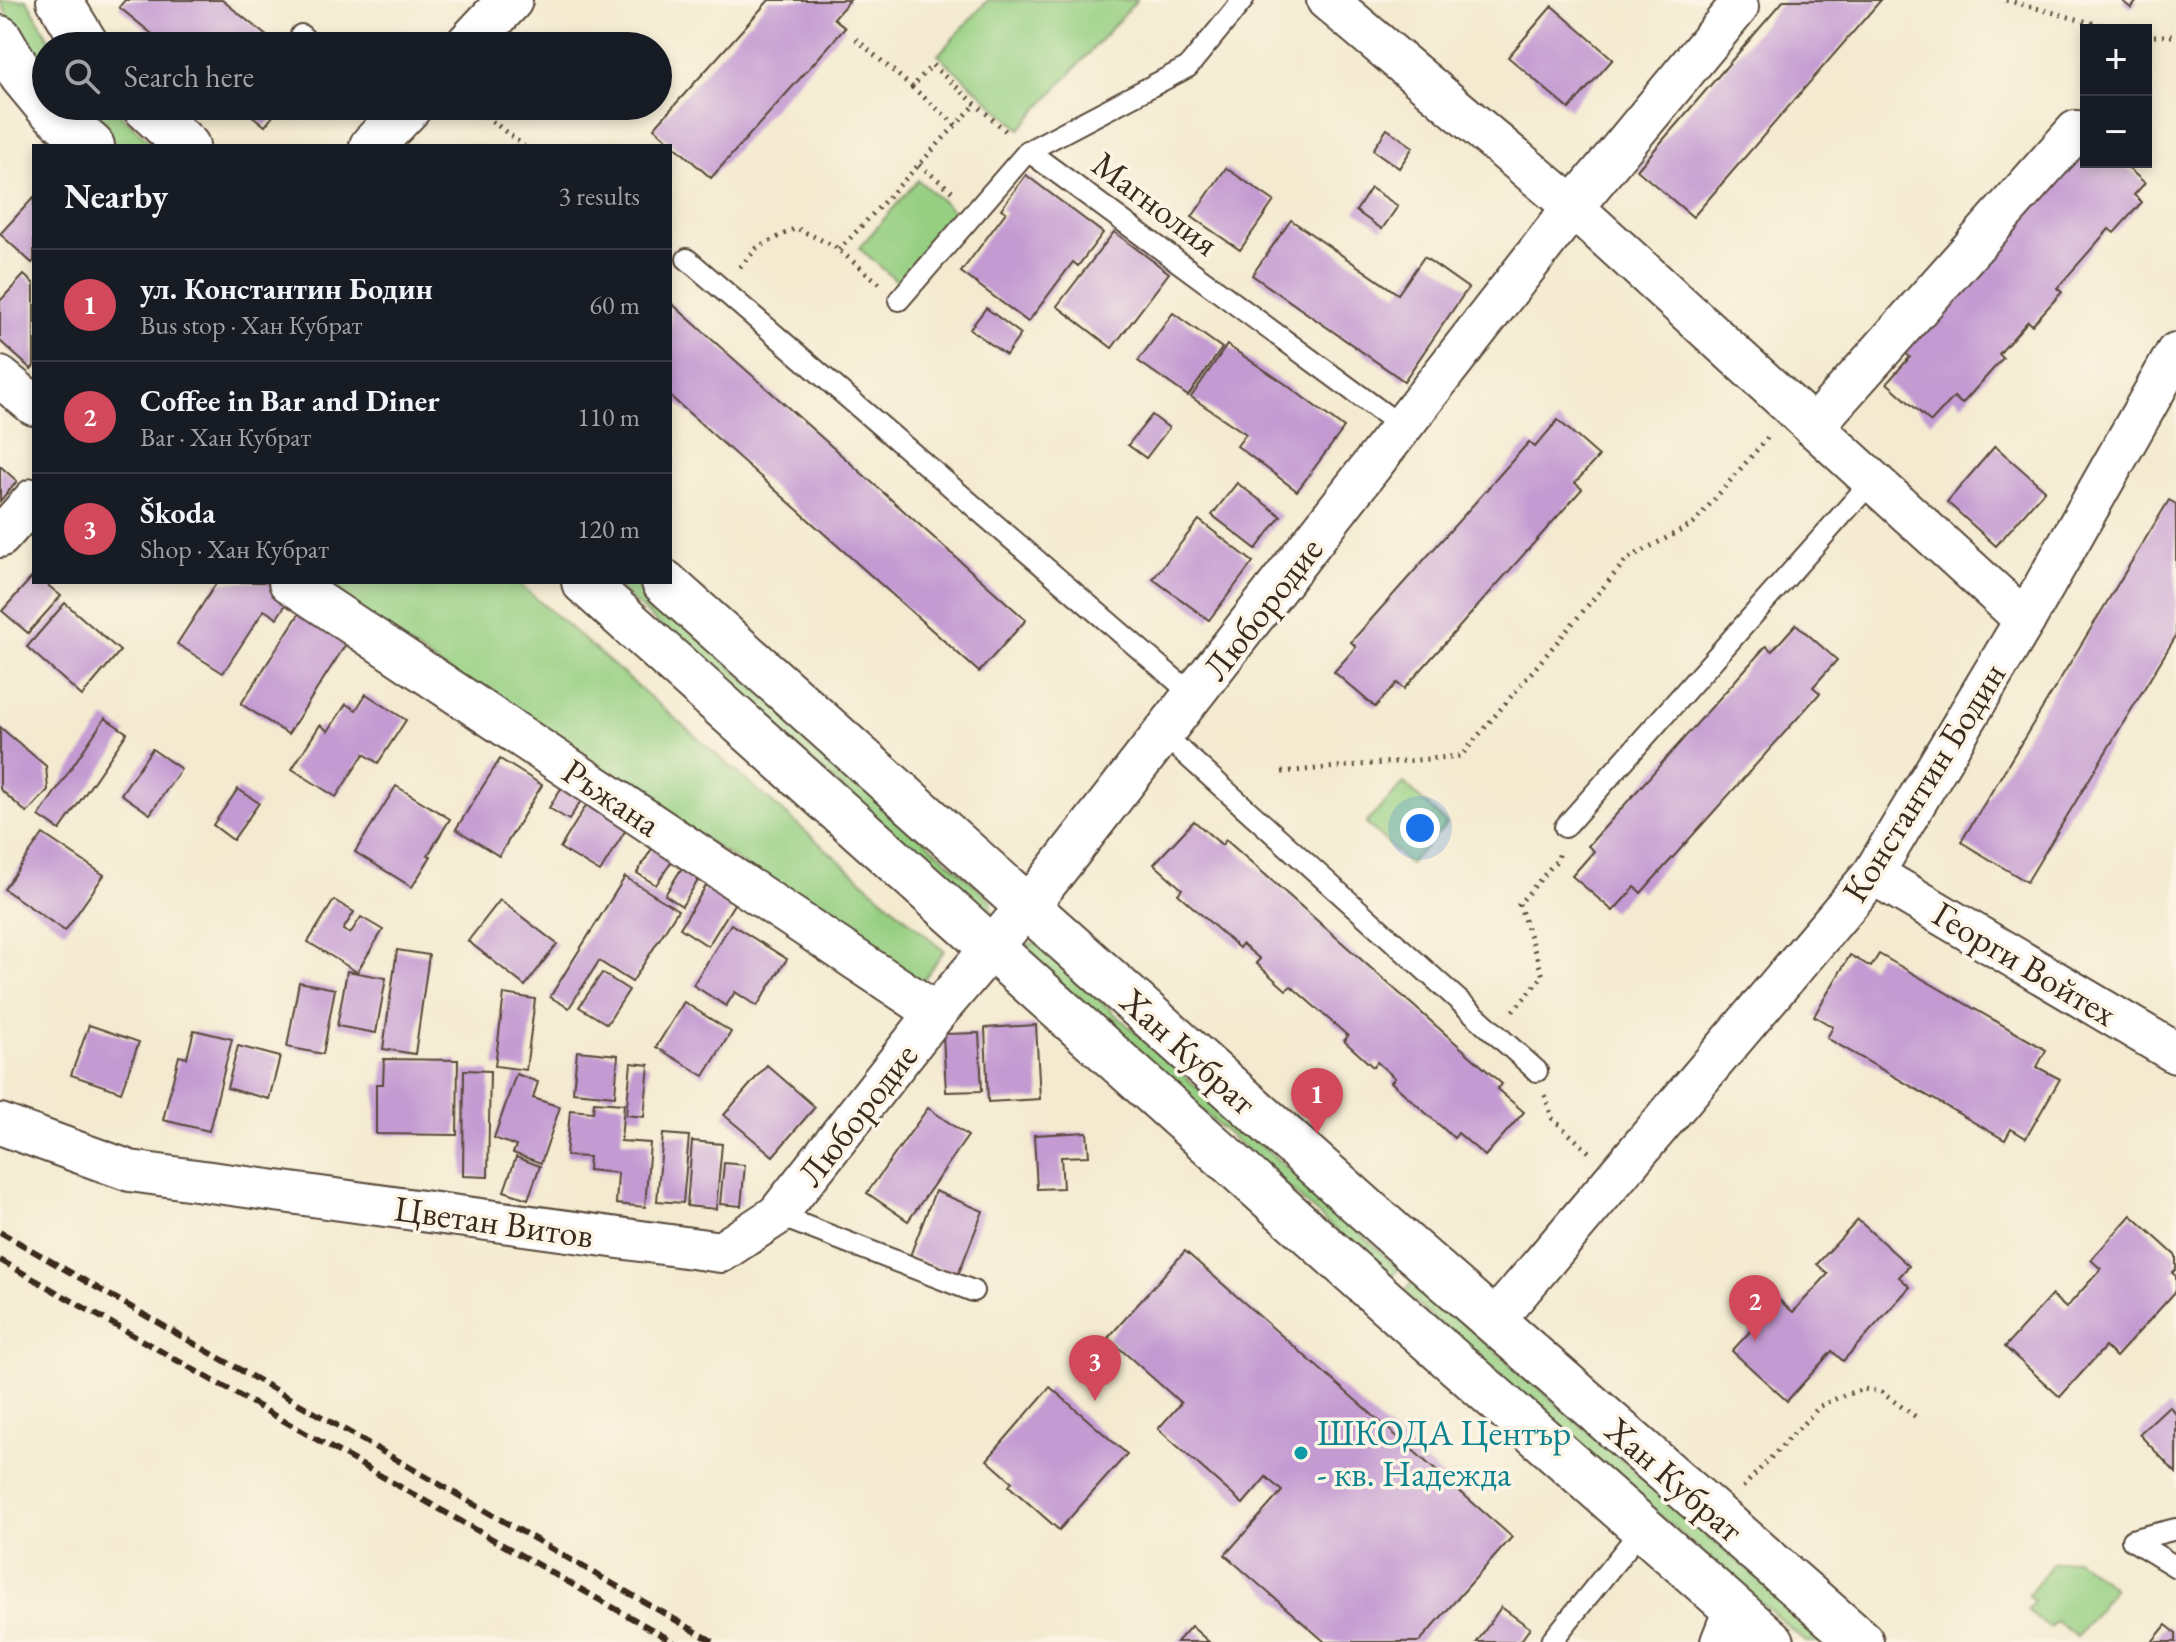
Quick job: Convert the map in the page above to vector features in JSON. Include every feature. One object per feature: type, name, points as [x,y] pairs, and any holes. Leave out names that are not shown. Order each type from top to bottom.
[{"type":"street","points":[[59,0],[78,32]]},
{"type":"street","points":[[480,32],[510,0]]},
{"type":"street","points":[[1327,0],[1573,207],[2025,620]]},
{"type":"street","name":"Любородие","points":[[777,1215],[936,1013],[1028,907],[1734,3]]},
{"type":"street","points":[[0,38],[32,88]]},
{"type":"street","points":[[63,120],[90,144]]},
{"type":"street","points":[[159,120],[185,144]]},
{"type":"street","points":[[1813,427],[2076,131]]},
{"type":"street","name":"Константин Бодин","points":[[1493,1322],[1873,874],[2025,620],[2176,353]]},
{"type":"street","points":[[0,377],[32,403]]},
{"type":"street","points":[[0,537],[32,501]]},
{"type":"street","name":"Ръжана","points":[[292,584],[936,1013]]},
{"type":"street","name":"Хан Кубрат","points":[[586,584],[1642,1529],[1728,1626],[1772,1642]]},
{"type":"street","name":"Хан Кубрат","points":[[666,584],[1493,1322],[1861,1642]]},
{"type":"street","name":"Георги Войтех","points":[[1873,874],[2176,1053]]},
{"type":"street","name":"Цветан Витов","points":[[0,1124],[130,1171],[721,1252],[777,1215]]},
{"type":"lane","points":[[899,300],[1028,151],[1188,67],[1243,0]]},
{"type":"lane","name":"Магнолия","points":[[1028,151],[1402,427]]},
{"type":"lane","points":[[687,259],[1194,696]]},
{"type":"lane","points":[[1565,827],[1872,481]]},
{"type":"lane","points":[[1163,734],[1537,1071]]},
{"type":"lane","points":[[777,1215],[973,1291]]},
{"type":"lane","points":[[1551,1642],[1642,1529]]},
{"type":"lane","points":[[2176,1529],[2132,1540],[2176,1567]]},
{"type":"path","points":[[2006,0],[2096,24]]},
{"type":"path","points":[[2152,36],[2176,36]]},
{"type":"path","points":[[856,39],[956,125]]},
{"type":"path","points":[[912,87],[932,65],[1028,151]]},
{"type":"path","points":[[839,250],[976,104]]},
{"type":"path","points":[[491,120],[521,144]]},
{"type":"path","points":[[919,165],[976,211]]},
{"type":"path","points":[[721,288],[757,248],[796,228],[839,250],[899,300]]},
{"type":"path","points":[[1282,772],[1461,756],[1627,559],[1693,524],[1775,429],[1813,427]]},
{"type":"path","points":[[1494,1033],[1543,976],[1519,904],[1558,859],[1565,827]]},
{"type":"path","points":[[1537,1071],[1552,1118],[1617,1177]]},
{"type":"path","points":[[1736,1494],[1820,1406],[1844,1395],[1864,1389],[1881,1392],[1916,1417]]},
{"type":"green space","points":[[0,0],[27,0],[45,32],[32,32],[32,59]]},
{"type":"green space","points":[[988,0],[1137,0],[1020,129],[938,55]]},
{"type":"green space","points":[[86,120],[126,120],[153,144],[113,144]]},
{"type":"green space","points":[[918,180],[957,214],[898,282],[859,248]]},
{"type":"green space","points":[[316,584],[519,584],[944,951],[922,982]]},
{"type":"green space","points":[[613,584],[638,584],[986,895],[991,901],[991,910],[984,914]]},
{"type":"green space","points":[[1404,783],[1447,824],[1409,864],[1366,823]]},
{"type":"green space","points":[[1033,943],[1399,1268],[1390,1279],[1025,952],[1028,944]]},
{"type":"green space","points":[[1414,1280],[1831,1642],[1806,1642],[1404,1293]]},
{"type":"green space","points":[[2076,1559],[2114,1588],[2077,1637],[2056,1621],[2050,1628],[2027,1610],[2034,1601],[2028,1596],[2053,1563]]},
{"type":"building","points":[[125,0],[222,0],[262,32],[150,32],[119,7]]},
{"type":"building","points":[[769,0],[850,0],[834,18],[845,28],[711,178],[654,128],[661,120],[672,120],[672,108]]},
{"type":"building","points":[[1784,0],[1881,0],[1693,217],[1637,170]]},
{"type":"building","points":[[2121,0],[2138,0],[2131,8]]},
{"type":"building","points":[[1552,6],[1613,59],[1569,109],[1508,57]]},
{"type":"building","points":[[1387,129],[1413,147],[1399,168],[1373,150]]},
{"type":"building","points":[[2080,154],[2080,168],[2128,168],[2145,183],[2134,195],[2142,202],[2114,233],[2109,229],[2057,288],[2062,292],[2032,325],[2028,321],[1999,354],[2003,358],[1962,404],[1954,397],[1931,422],[1887,383],[1910,357],[1903,351]]},
{"type":"building","points":[[1226,168],[1274,201],[1240,250],[1192,217]]},
{"type":"building","points":[[1026,175],[1103,233],[1078,266],[1073,262],[1028,322],[961,272],[1006,212],[1001,209]]},
{"type":"building","points":[[1371,188],[1398,206],[1382,229],[1356,211]]},
{"type":"building","points":[[32,199],[32,263],[0,234]]},
{"type":"building","points":[[1291,220],[1398,294],[1424,257],[1468,288],[1404,381],[1252,275]]},
{"type":"building","points":[[1114,232],[1169,273],[1112,348],[1057,306]]},
{"type":"building","points":[[24,275],[32,282],[31,369],[0,341],[0,301]]},
{"type":"building","points":[[672,304],[1026,620],[979,672],[672,398]]},
{"type":"building","points":[[986,308],[1021,334],[1006,355],[970,329]]},
{"type":"building","points":[[1173,313],[1222,348],[1188,396],[1138,361]]},
{"type":"building","points":[[1227,345],[1344,428],[1297,491],[1237,446],[1246,434],[1191,397]]},
{"type":"building","points":[[1152,415],[1169,428],[1146,458],[1128,445]]},
{"type":"building","points":[[1558,420],[1599,456],[1575,483],[1582,489],[1404,689],[1397,683],[1375,707],[1334,672],[1356,647],[1351,642],[1529,442],[1535,447]]},
{"type":"building","points":[[1995,446],[2045,490],[1996,546],[1947,502]]},
{"type":"building","points":[[0,466],[17,481],[0,501]]},
{"type":"building","points":[[1237,483],[1281,516],[1256,549],[1212,515]]},
{"type":"building","points":[[2169,500],[2176,504],[2176,636],[2027,882],[1961,842]]},
{"type":"building","points":[[1199,520],[1253,562],[1209,620],[1153,579]]},
{"type":"building","points":[[32,577],[32,584],[46,584],[61,596],[28,633],[2,611]]},
{"type":"building","points":[[216,584],[285,584],[295,590],[277,618],[264,610],[223,673],[177,644]]},
{"type":"building","points":[[308,600],[355,630],[288,734],[241,704]]},
{"type":"building","points":[[65,603],[120,651],[82,696],[27,647]]},
{"type":"building","points":[[1796,624],[1837,660],[1813,687],[1820,693],[1641,893],[1635,887],[1613,911],[1572,876],[1594,851],[1588,846],[1766,646],[1772,651]]},
{"type":"building","points":[[366,694],[406,720],[378,763],[364,754],[336,797],[292,769],[320,725],[328,731],[346,704],[356,710]]},
{"type":"building","points":[[105,718],[127,733],[60,830],[39,816]]},
{"type":"building","points":[[0,727],[46,766],[48,790],[27,813],[0,789]]},
{"type":"building","points":[[152,749],[181,769],[150,814],[121,794]]},
{"type":"building","points":[[500,759],[542,785],[499,856],[456,829]]},
{"type":"building","points":[[563,785],[583,797],[569,820],[549,808]]},
{"type":"building","points":[[396,786],[450,819],[412,887],[355,852]]},
{"type":"building","points":[[238,789],[259,803],[233,840],[213,825]]},
{"type":"building","points":[[590,799],[630,823],[600,872],[560,848]]},
{"type":"building","points":[[1194,821],[1222,845],[1226,840],[1502,1084],[1497,1089],[1524,1112],[1485,1156],[1458,1133],[1454,1138],[1391,1082],[1395,1078],[1377,1062],[1373,1067],[1344,1041],[1348,1036],[1291,986],[1286,990],[1256,963],[1260,959],[1242,944],[1239,948],[1178,894],[1182,889],[1154,864]]},
{"type":"building","points":[[43,834],[104,875],[65,931],[4,889]]},
{"type":"building","points":[[656,842],[676,855],[656,885],[637,873]]},
{"type":"building","points":[[685,863],[702,874],[682,906],[665,895]]},
{"type":"building","points":[[625,877],[678,910],[632,982],[599,961],[569,1008],[550,997]]},
{"type":"building","points":[[711,878],[739,896],[708,946],[680,928]]},
{"type":"building","points":[[334,900],[354,912],[343,930],[350,934],[361,917],[383,930],[357,972],[308,942]]},
{"type":"building","points":[[500,900],[557,944],[525,986],[468,941]]},
{"type":"building","points":[[731,924],[787,959],[757,1006],[735,992],[726,1006],[693,985]]},
{"type":"building","points":[[397,950],[429,955],[415,1054],[383,1049]]},
{"type":"building","points":[[1879,954],[2046,1050],[2037,1067],[2060,1079],[2026,1138],[2011,1129],[2005,1140],[1827,1038],[1833,1027],[1814,1016],[1850,955],[1871,967]]},
{"type":"building","points":[[347,971],[386,978],[376,1033],[337,1026]]},
{"type":"building","points":[[602,973],[629,990],[607,1024],[579,1007]]},
{"type":"building","points":[[299,982],[335,989],[323,1054],[287,1047]]},
{"type":"building","points":[[504,994],[535,999],[526,1070],[495,1066]]},
{"type":"building","points":[[684,1002],[731,1032],[704,1076],[656,1047]]},
{"type":"building","points":[[89,1025],[139,1042],[121,1092],[71,1075]]},
{"type":"building","points":[[1036,1025],[1040,1099],[988,1102],[985,1028]]},
{"type":"building","points":[[194,1030],[232,1039],[209,1131],[163,1120],[179,1056],[187,1058]]},
{"type":"building","points":[[979,1033],[982,1091],[946,1092],[943,1034]]},
{"type":"building","points":[[238,1046],[280,1057],[269,1099],[227,1088]]},
{"type":"building","points":[[577,1051],[618,1055],[615,1096],[573,1092]]},
{"type":"building","points":[[384,1059],[458,1060],[457,1135],[376,1134],[376,1084],[383,1084]]},
{"type":"building","points":[[631,1063],[649,1065],[644,1117],[626,1115]]},
{"type":"building","points":[[767,1065],[815,1107],[773,1156],[724,1115]]},
{"type":"building","points":[[464,1070],[490,1071],[488,1177],[463,1176]]},
{"type":"building","points":[[516,1074],[538,1082],[533,1098],[560,1107],[541,1163],[513,1153],[516,1146],[494,1138]]},
{"type":"building","points":[[594,1102],[624,1104],[621,1141],[650,1143],[645,1207],[616,1204],[618,1173],[588,1170],[589,1157],[566,1156],[570,1110],[593,1112]]},
{"type":"building","points":[[928,1108],[968,1136],[908,1221],[867,1193]]},
{"type":"building","points":[[1087,1132],[1089,1156],[1061,1157],[1063,1188],[1037,1189],[1034,1135]]},
{"type":"building","points":[[663,1134],[689,1136],[683,1203],[657,1201]]},
{"type":"building","points":[[692,1141],[722,1144],[716,1209],[687,1206]]},
{"type":"building","points":[[516,1157],[540,1166],[528,1199],[504,1191]]},
{"type":"building","points":[[724,1163],[745,1165],[741,1206],[720,1204]]},
{"type":"building","points":[[935,1191],[983,1211],[958,1275],[910,1256]]},
{"type":"building","points":[[2131,1215],[2176,1256],[2176,1269],[2172,1273],[2176,1276],[2176,1291],[2116,1357],[2105,1347],[2060,1397],[2005,1347],[2052,1295],[2066,1308],[2101,1269],[2091,1260]]},
{"type":"building","points":[[1858,1220],[1909,1266],[1899,1277],[1910,1287],[1843,1361],[1832,1351],[1787,1401],[1732,1351],[1779,1300],[1793,1312],[1828,1274],[1817,1264]]},
{"type":"building","name":"ШКОДА Център - кв. Надежда","points":[[1185,1251],[1512,1537],[1419,1642],[1325,1642],[1225,1555],[1282,1491],[1266,1477],[1243,1504],[1158,1429],[1181,1403],[1108,1338]]},
{"type":"building","points":[[1050,1387],[1127,1454],[1059,1530],[1009,1486],[1012,1482],[987,1460]]},
{"type":"building","points":[[2169,1406],[2176,1414],[2176,1473],[2139,1434]]},
{"type":"building","points":[[1501,1607],[1530,1628],[1520,1642],[1477,1642]]},
{"type":"building","points":[[2166,1625],[2176,1633],[2176,1642],[2152,1642]]},
{"type":"building","points":[[1191,1626],[1209,1642],[1177,1642]]},
{"type":"railway","points":[[0,1232],[714,1642]]},
{"type":"railway","points":[[0,1260],[674,1642]]},
{"type":"place","name":"ул. Константин Бодин","points":[[1317,1134]]},
{"type":"place","name":"Coffee in Bar and Diner","points":[[1755,1341]]},
{"type":"place","name":"Škoda","points":[[1095,1401]]},
{"type":"place","name":"ШКОДА Център - кв. Надежда","points":[[1301,1453]]}]
